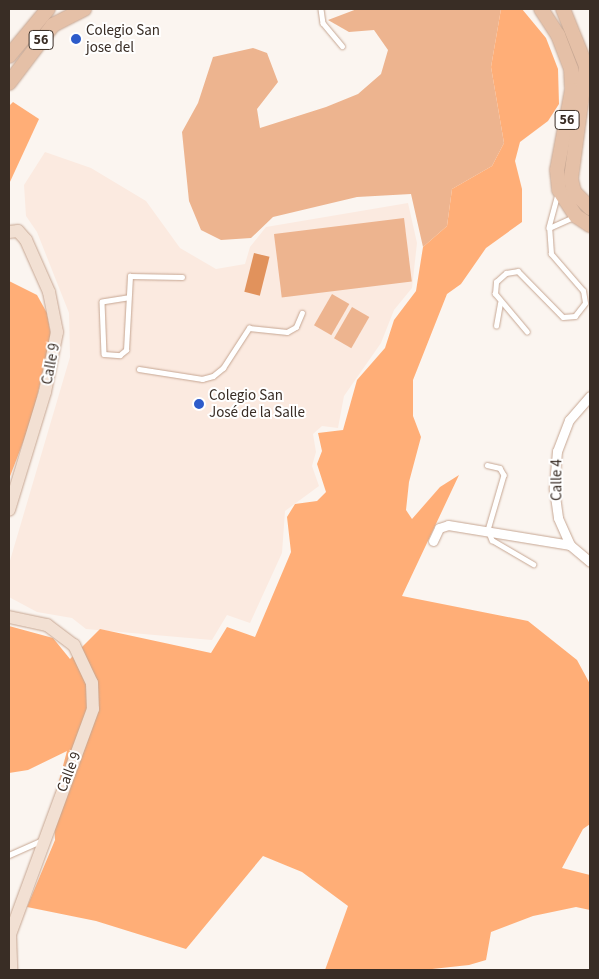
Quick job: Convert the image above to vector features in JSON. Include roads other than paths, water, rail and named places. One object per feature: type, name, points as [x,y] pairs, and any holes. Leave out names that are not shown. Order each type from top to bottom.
[{"type":"main road","name":"56","points":[[9,56],[48,9]]},
{"type":"main road","name":"56","points":[[9,83],[53,25],[84,9]]},
{"type":"main road","name":"56","points":[[540,9],[558,35],[571,69],[572,90],[557,170],[559,190]]},
{"type":"main road","name":"56","points":[[563,9],[586,66],[571,179],[574,192],[590,208]]},
{"type":"main road","points":[[559,190],[576,216],[590,225]]},
{"type":"street","name":"Calle 9","points":[[9,232],[18,231],[26,240],[49,292],[57,332],[46,392],[9,510]]},
{"type":"street","name":"Calle 4","points":[[590,396],[569,420],[557,451],[558,518],[570,545],[590,562]]},
{"type":"street","points":[[433,542],[443,526],[488,530],[570,545]]},
{"type":"street","name":"Calle 9","points":[[9,616],[58,630],[74,645],[92,683],[93,708],[10,934],[11,970]]},
{"type":"lane","points":[[321,9],[323,23],[342,46]]},
{"type":"lane","points":[[496,326],[500,303],[496,282],[506,273],[518,271],[562,317],[582,310],[583,291],[551,254],[549,228],[559,190]]},
{"type":"lane","points":[[549,228],[576,216]]},
{"type":"lane","points":[[127,298],[102,302],[104,354],[120,355],[126,350],[127,298],[130,276],[182,277]]},
{"type":"lane","points":[[500,303],[528,332]]},
{"type":"lane","points":[[139,369],[202,379],[212,376],[223,368],[249,328],[287,332],[296,327],[302,313]]},
{"type":"lane","points":[[487,465],[500,468],[504,475],[488,530],[496,544],[533,564]]},
{"type":"lane","points":[[9,855],[44,840]]},
{"type":"place","name":"Colegio San jose del","points":[[76,39]]},
{"type":"place","name":"Colegio San José de la Salle","points":[[199,404]]}]
